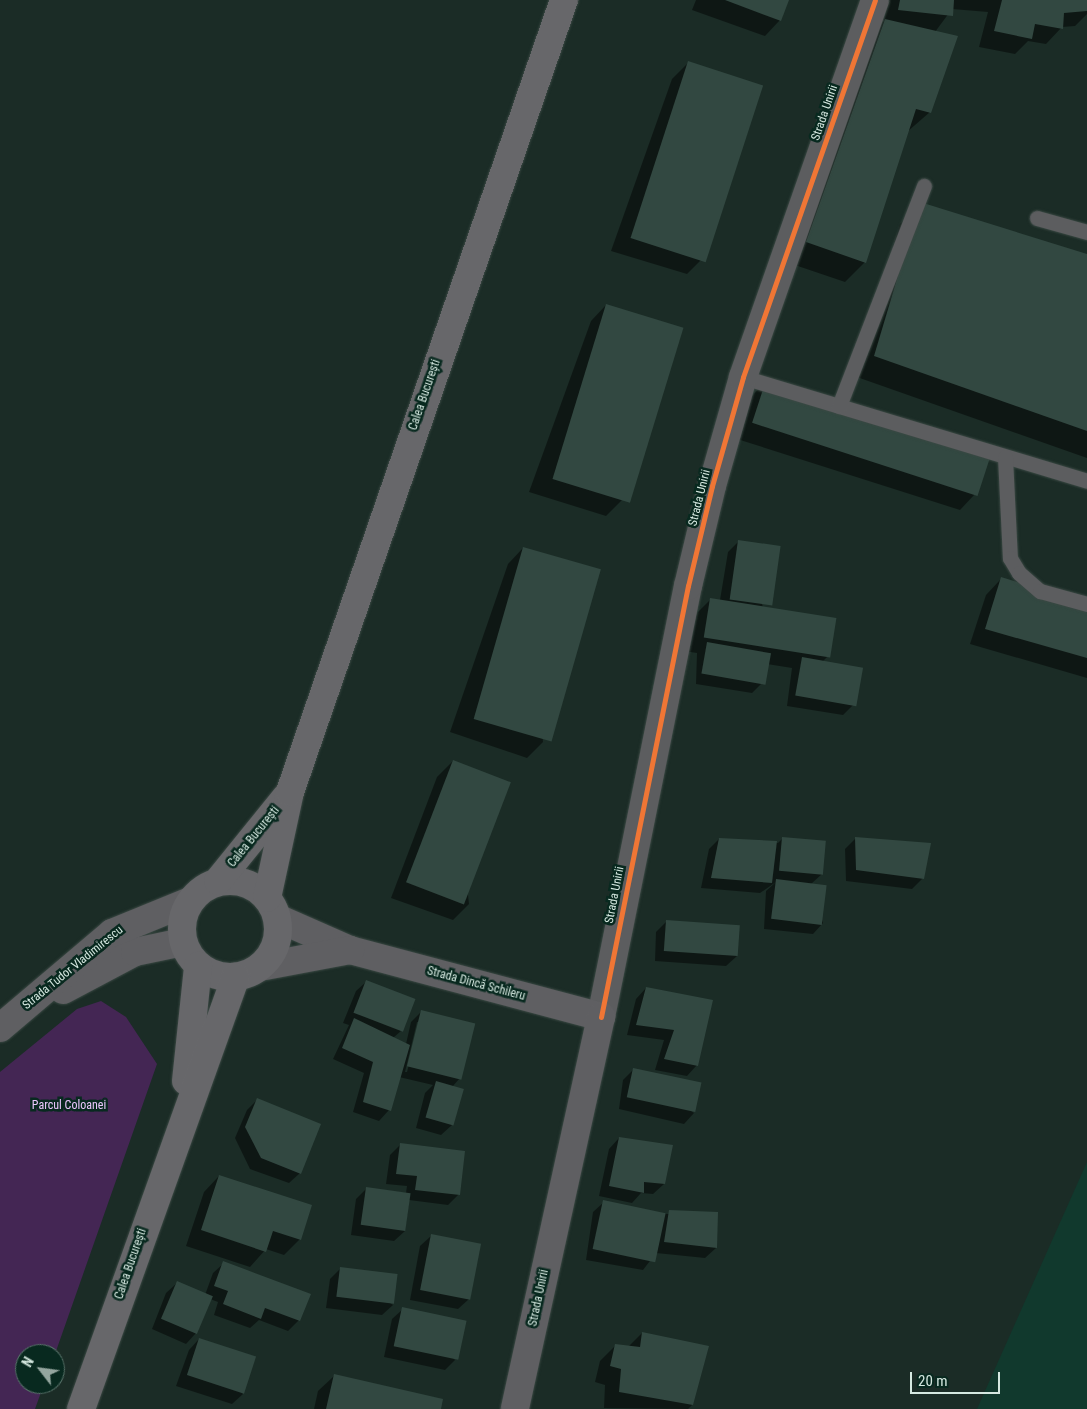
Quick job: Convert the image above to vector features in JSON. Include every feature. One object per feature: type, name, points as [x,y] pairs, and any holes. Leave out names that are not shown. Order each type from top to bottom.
[{"type":"main road","name":"Calea București","points":[[81,1409],[182,1120],[248,972],[276,945],[272,908],[290,792],[564,0]]},
{"type":"main road","name":"Calea București","points":[[190,901],[218,881],[290,792]]},
{"type":"main road","name":"Calea București","points":[[218,881],[253,886],[272,908]]},
{"type":"main road","points":[[190,901],[181,928],[183,942],[198,966],[222,977],[248,972]]},
{"type":"main road","name":"Strada Tudor Vladimirescu","points":[[7,1023],[112,933],[190,901]]},
{"type":"main road","name":"Strada Dincă Schileru","points":[[272,908],[350,950],[601,1017]]},
{"type":"main road","name":"Strada Tudor Vladimirescu","points":[[7,1023],[118,960],[183,942]]},
{"type":"main road","name":"Strada Dincă Schileru","points":[[248,972],[350,950]]},
{"type":"main road","name":"Calea București","points":[[182,1120],[198,966]]},
{"type":"main road","name":"Strada Unirii","points":[[515,1409],[601,1017]]},
{"type":"street","name":"Strada Unirii","points":[[601,1017],[688,586],[744,377],[875,0]]},
{"type":"lane","points":[[839,406],[924,186]]},
{"type":"lane","points":[[1037,218],[1087,232]]},
{"type":"lane","points":[[744,377],[1087,481]]},
{"type":"lane","points":[[1005,457],[1010,558],[1019,573],[1040,591],[1087,604]]},
{"type":"shaded area","points":[[1087,1162],[1087,1409],[977,1409]]},
{"type":"green space","name":"Parcul Coloanei","points":[[101,1001],[126,1017],[157,1064],[59,1344],[15,1344],[15,1394],[40,1394],[35,1409],[0,1409],[0,1072],[77,1009]]},
{"type":"building","points":[[725,0],[789,0],[781,21]]},
{"type":"building","points":[[900,0],[954,0],[953,16],[898,10]]},
{"type":"building","points":[[1002,0],[1087,0],[1087,11],[1064,13],[1063,29],[1035,24],[1032,39],[994,31]]},
{"type":"building","points":[[885,19],[958,36],[931,113],[916,109],[866,263],[806,242]]},
{"type":"building","points":[[688,61],[763,85],[706,262],[631,238]]},
{"type":"building","points":[[920,202],[1087,254],[1087,431],[874,356]]},
{"type":"building","points":[[606,304],[683,328],[630,503],[552,479]]},
{"type":"building","points":[[766,380],[991,453],[977,496],[752,423]]},
{"type":"building","points":[[738,540],[781,546],[772,605],[730,599]]},
{"type":"building","points":[[523,547],[601,569],[552,741],[474,719]]},
{"type":"building","points":[[1001,577],[1087,603],[1087,658],[985,629]]},
{"type":"building","points":[[710,598],[836,618],[830,658],[704,638]]},
{"type":"building","points":[[707,642],[771,653],[765,685],[701,674]]},
{"type":"building","points":[[802,657],[863,668],[856,706],[795,695]]},
{"type":"building","points":[[453,760],[511,782],[464,905],[406,882]]},
{"type":"building","points":[[782,837],[826,841],[823,875],[779,871]]},
{"type":"building","points":[[855,837],[931,843],[924,879],[856,870]]},
{"type":"building","points":[[719,838],[777,841],[772,883],[711,878]]},
{"type":"building","points":[[776,879],[827,885],[822,925],[771,919]]},
{"type":"building","points":[[666,920],[740,925],[738,956],[664,951]]},
{"type":"building","points":[[366,980],[415,999],[403,1032],[353,1013]]},
{"type":"building","points":[[646,987],[713,1000],[698,1066],[664,1059],[674,1030],[636,1025]]},
{"type":"building","points":[[421,1010],[475,1024],[461,1080],[407,1066]]},
{"type":"building","points":[[354,1018],[410,1045],[391,1111],[363,1102],[373,1062],[342,1048]]},
{"type":"building","points":[[633,1068],[701,1083],[695,1112],[627,1097]]},
{"type":"building","points":[[436,1081],[464,1089],[453,1126],[426,1118]]},
{"type":"building","points":[[257,1098],[321,1124],[301,1174],[261,1158],[245,1127]]},
{"type":"building","points":[[619,1137],[673,1145],[665,1184],[644,1182],[644,1193],[609,1186]]},
{"type":"building","points":[[400,1143],[465,1151],[460,1195],[415,1190],[417,1176],[396,1174]]},
{"type":"building","points":[[219,1175],[312,1205],[301,1240],[273,1231],[266,1252],[201,1230]]},
{"type":"building","points":[[366,1187],[411,1193],[405,1231],[361,1225]]},
{"type":"building","points":[[603,1200],[666,1213],[655,1262],[593,1249]]},
{"type":"building","points":[[669,1210],[718,1212],[717,1248],[664,1242]]},
{"type":"building","points":[[431,1234],[481,1244],[470,1300],[420,1290]]},
{"type":"building","points":[[223,1261],[311,1294],[300,1321],[265,1308],[261,1319],[223,1304],[228,1291],[214,1286]]},
{"type":"building","points":[[340,1267],[398,1274],[394,1304],[336,1297]]},
{"type":"building","points":[[177,1281],[213,1296],[197,1334],[161,1319]]},
{"type":"building","points":[[402,1307],[467,1321],[458,1360],[394,1346]]},
{"type":"building","points":[[642,1332],[709,1346],[693,1405],[619,1392],[621,1369],[610,1366],[615,1344],[640,1347]]},
{"type":"building","points":[[199,1338],[256,1357],[244,1394],[187,1375]]},
{"type":"building","points":[[334,1374],[443,1399],[441,1409],[326,1409]]},
{"type":"cycle path","points":[[601,1017],[688,586],[712,486],[743,377],[875,0]]}]
